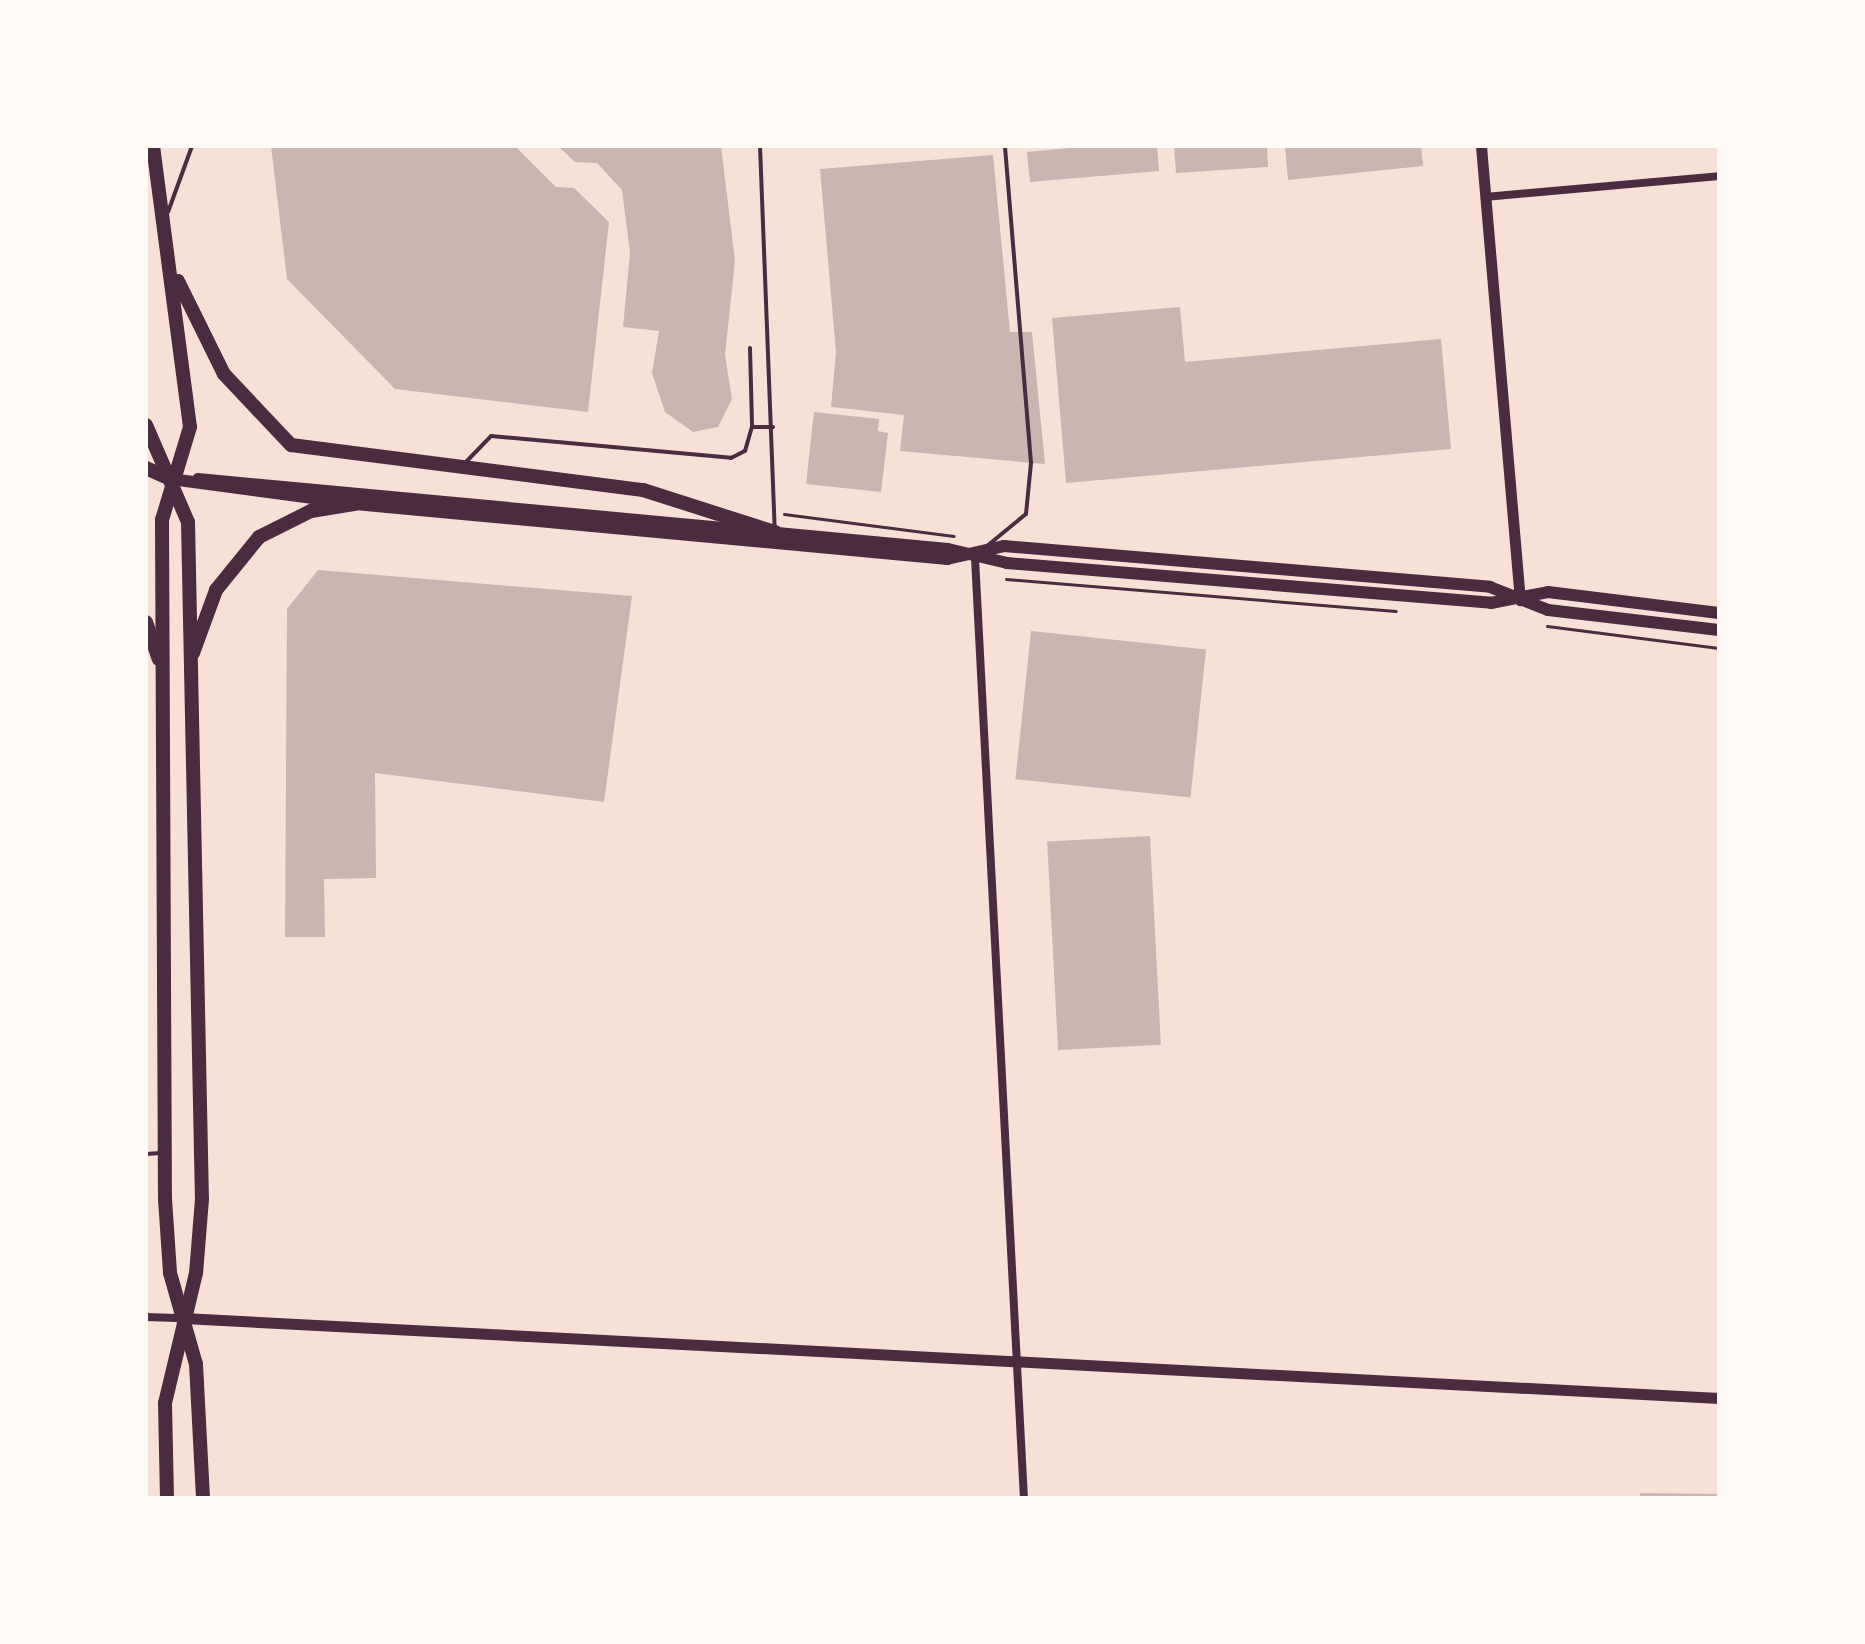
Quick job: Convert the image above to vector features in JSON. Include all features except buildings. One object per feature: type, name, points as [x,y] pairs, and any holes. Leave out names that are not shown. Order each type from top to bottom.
[{"type":"main road","points":[[153,146],[173,271],[190,427],[171,479],[162,520],[165,1153],[170,1273],[196,1364],[203,1498]]},
{"type":"main road","points":[[173,271],[224,374],[291,445],[643,490],[775,532]]},
{"type":"main road","points":[[146,425],[188,522],[202,1199],[183,1318],[165,1403],[167,1498]]},
{"type":"main road","points":[[146,468],[171,479],[355,504],[975,558],[1004,546],[1490,587],[1520,600],[1719,630]]},
{"type":"main road","points":[[146,480],[235,478],[775,532],[975,558]]},
{"type":"main road","points":[[189,665],[216,590],[259,537],[311,511],[355,504]]},
{"type":"main road","points":[[1520,600],[1548,592],[1719,613]]},
{"type":"main road","points":[[146,622],[163,670]]},
{"type":"street","points":[[1481,146],[1520,600]]},
{"type":"street","points":[[1485,197],[1719,176]]},
{"type":"street","points":[[975,558],[1024,1498]]},
{"type":"street","points":[[146,1317],[1719,1398]]},
{"type":"lane","points":[[165,218],[192,146]]},
{"type":"lane","points":[[760,146],[775,532]]},
{"type":"lane","points":[[975,558],[1026,514],[1031,463],[1005,146]]},
{"type":"lane","points":[[460,469],[491,436],[731,458],[745,451],[752,427],[750,348]]},
{"type":"lane","points":[[752,427],[773,427]]},
{"type":"lane","points":[[146,1154],[165,1153]]},
{"type":"path","points":[[776,513],[950,532],[975,558]]},
{"type":"path","points":[[998,574],[1027,584],[1400,612]]}]
